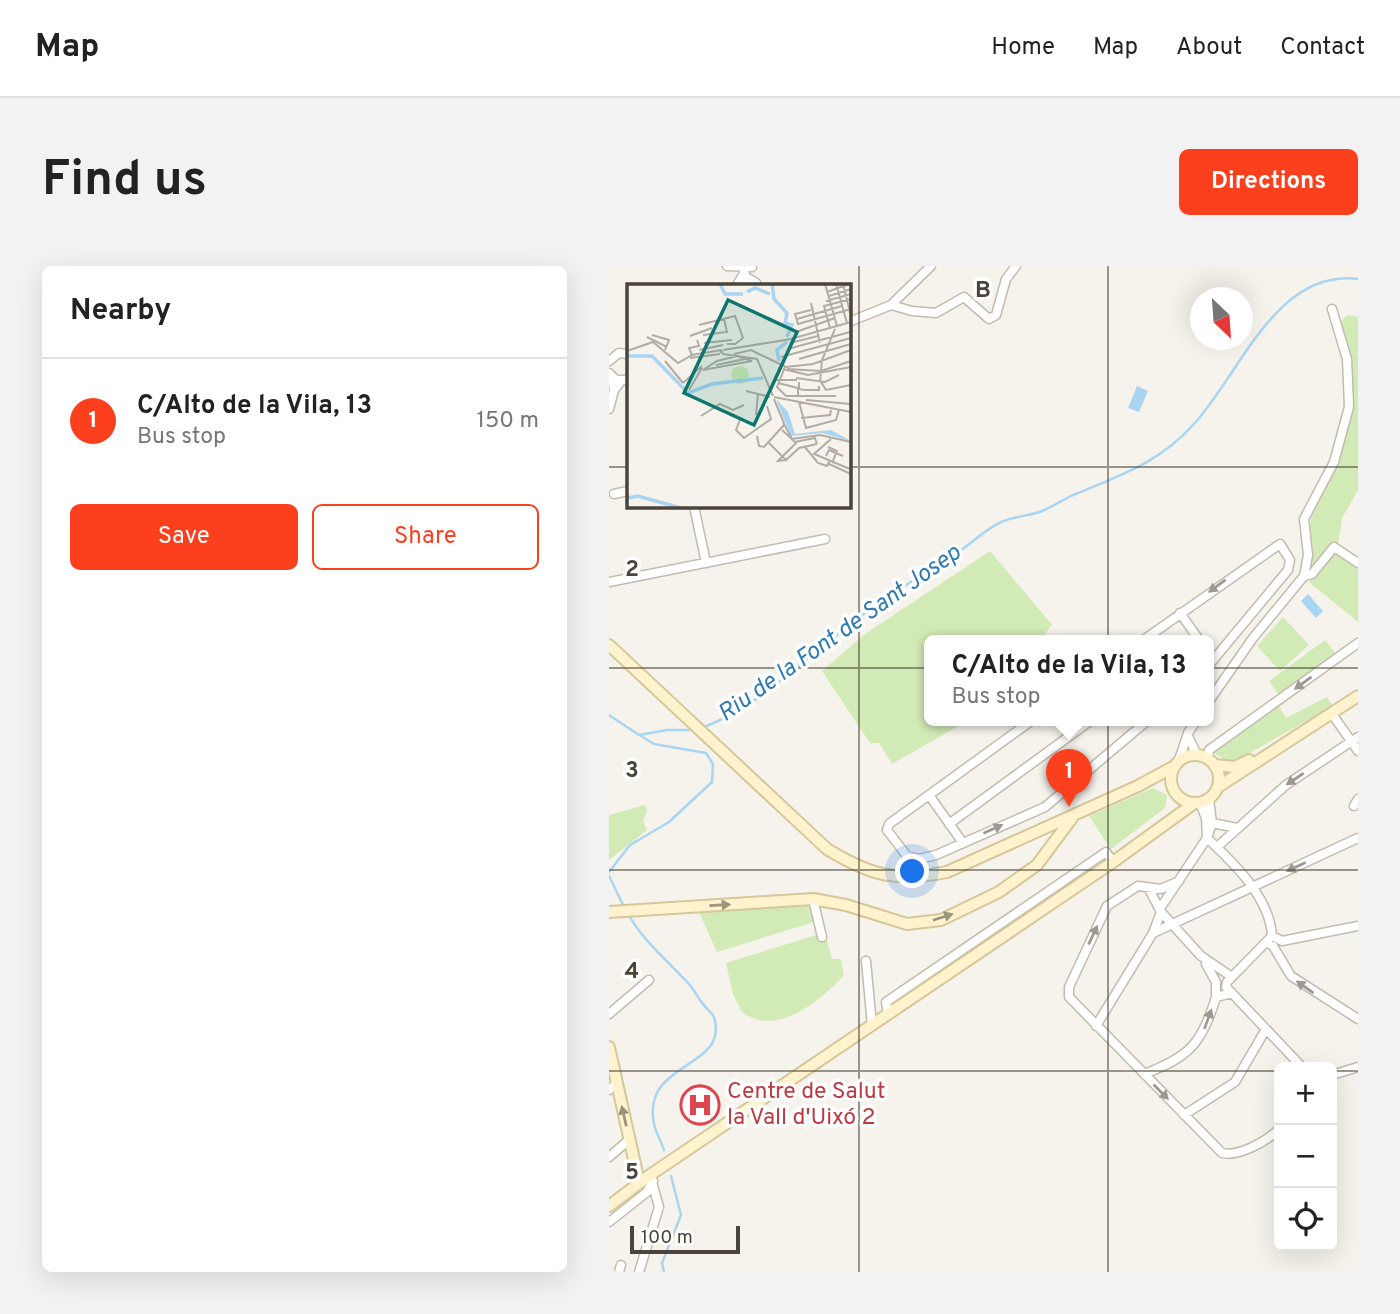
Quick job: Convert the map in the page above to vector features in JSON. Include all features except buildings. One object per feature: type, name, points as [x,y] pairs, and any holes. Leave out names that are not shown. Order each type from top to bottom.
[{"type":"street","points":[[727,266],[747,277]]},
{"type":"street","points":[[851,321],[891,305],[931,266]]},
{"type":"street","points":[[891,305],[912,311],[936,313],[964,297],[989,319],[996,315],[1006,279],[1016,266]]},
{"type":"street","points":[[1214,692],[1304,576],[1308,555],[1304,519],[1334,462],[1349,407],[1347,359],[1332,309]]},
{"type":"street","points":[[609,355],[624,353]]},
{"type":"street","points":[[609,409],[618,378]]},
{"type":"street","points":[[694,508],[706,563]]},
{"type":"street","points":[[609,582],[825,540]]},
{"type":"street","points":[[1150,635],[1280,544],[1290,560],[1288,570],[1214,656]]},
{"type":"street","points":[[1304,576],[1312,574],[1334,547],[1358,563]]},
{"type":"street","points":[[1180,613],[1196,635]]},
{"type":"street","points":[[1207,760],[1209,750],[1358,643]]},
{"type":"street","points":[[609,645],[827,849],[860,869],[893,877],[920,877],[947,872],[1074,816],[1176,764],[1207,760],[1235,767],[1300,736]]},
{"type":"street","points":[[1134,846],[1201,802],[1218,787],[1358,696]]},
{"type":"street","points":[[1332,714],[1355,739],[1358,751]]},
{"type":"street","points":[[1024,726],[890,824],[887,830],[907,856],[919,859],[936,855],[1045,807],[1141,726]]},
{"type":"street","points":[[949,824],[1083,726]]},
{"type":"street","points":[[609,1206],[639,1182],[651,1178],[1134,846],[1172,811],[1175,793],[1170,779],[1193,726]]},
{"type":"street","points":[[1188,733],[1219,776],[1218,787]]},
{"type":"street","points":[[1217,847],[1286,785],[1355,739]]},
{"type":"street","points":[[1096,1026],[1153,933],[1161,909],[1207,838],[1212,823],[1201,802],[1157,783],[1137,786]]},
{"type":"street","points":[[929,795],[963,843]]},
{"type":"street","points":[[1201,802],[1206,818],[1207,838],[1251,888],[1269,915],[1269,939],[1291,976],[1358,1019]]},
{"type":"street","points":[[609,912],[813,899],[846,905],[907,924],[941,920],[999,892],[1037,865],[1074,816]]},
{"type":"street","points":[[1212,823],[1237,828]]},
{"type":"street","points":[[1153,933],[1358,838]]},
{"type":"street","points":[[1179,880],[1161,889],[1137,886],[1107,906],[1069,987],[1069,997],[1184,1115],[1227,1154],[1274,1133]]},
{"type":"street","points":[[1144,1074],[1179,1060],[1190,1050],[1203,1033],[1216,997],[1216,982],[1201,956],[1161,909],[1149,889]]},
{"type":"street","points":[[813,899],[823,937]]},
{"type":"street","points":[[1269,939],[1282,940],[1358,926]]},
{"type":"street","points":[[1216,997],[1229,990],[1232,977],[1269,939]]},
{"type":"street","points":[[1277,954],[1282,940]]},
{"type":"street","points":[[1201,956],[1232,977]]},
{"type":"street","points":[[866,961],[872,1025]]},
{"type":"street","points":[[609,1014],[649,980]]},
{"type":"street","points":[[1229,990],[1297,1062]]},
{"type":"street","points":[[1184,1115],[1235,1082],[1266,1030]]},
{"type":"street","points":[[609,1047],[613,1086],[630,1139],[639,1182]]},
{"type":"street","points":[[1337,1074],[1358,1066]]},
{"type":"street","points":[[609,1157],[630,1139]]},
{"type":"street","points":[[609,1222],[647,1192],[651,1178]]},
{"type":"street","points":[[639,1272],[659,1207],[651,1178]]},
{"type":"green space","points":[[1347,315],[1358,317],[1358,490],[1342,518],[1338,545],[1329,547],[1309,572],[1313,545],[1309,526],[1333,468],[1345,422],[1348,373],[1341,321]]},
{"type":"green space","points":[[990,551],[1052,625],[1044,635],[924,635],[924,726],[958,726],[892,764],[879,743],[870,743],[822,671],[865,634]]},
{"type":"green space","points":[[1335,551],[1358,569],[1358,622],[1309,582]]},
{"type":"green space","points":[[1283,617],[1309,645],[1280,671],[1257,646]]},
{"type":"green space","points":[[1325,640],[1336,654],[1279,695],[1269,681]]},
{"type":"green space","points":[[1327,697],[1333,706],[1239,759],[1227,761],[1214,753],[1278,705],[1286,718]]},
{"type":"green space","points":[[1153,788],[1167,795],[1165,808],[1111,849],[1089,816]]},
{"type":"green space","points":[[645,805],[647,811],[643,821],[647,830],[609,860],[609,815]]},
{"type":"green space","points":[[809,906],[814,922],[717,952],[699,912]]},
{"type":"green space","points":[[816,935],[826,937],[832,959],[841,959],[844,975],[810,1005],[783,1019],[755,1019],[742,1012],[733,994],[726,963]]},
{"type":"water","points":[[1137,386],[1148,391],[1139,412],[1128,408]]},
{"type":"water","points":[[1308,594],[1323,611],[1316,618],[1301,601]]},
{"type":"waterway","name":"Riu de la Font de Sant Josep","points":[[702,728],[754,700],[861,616],[995,525],[1037,513],[1151,460],[1193,425],[1262,330],[1282,308],[1304,291],[1329,280],[1358,279]]},
{"type":"waterway","name":"Riu de la Font de Sant Josep","points":[[609,715],[639,735],[667,730],[696,730]]},
{"type":"waterway","points":[[609,872],[630,845],[669,822],[712,782],[713,764],[706,753],[654,744],[641,736]]},
{"type":"waterway","points":[[609,876],[625,909]]},
{"type":"waterway","points":[[628,914],[641,933],[690,986],[714,1017],[715,1034],[710,1047],[671,1076],[660,1088],[654,1103],[654,1124],[664,1150]]},
{"type":"waterway","points":[[664,1272],[662,1263],[681,1215],[671,1176]]},
{"type":"place","name":"C/Alto de la Vila, 13","points":[[1069,807]]},
{"type":"place","name":"Centre de Salut la Vall d'Uixó 2","points":[[700,1105]]}]
